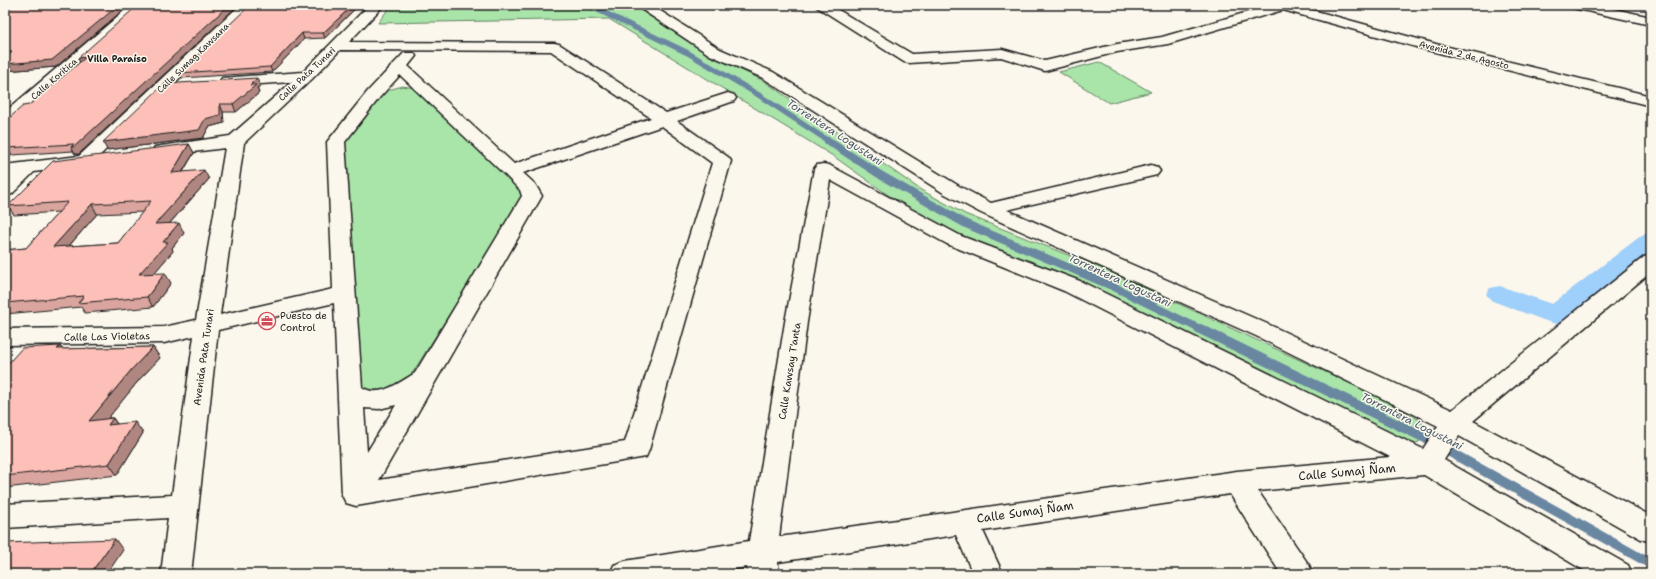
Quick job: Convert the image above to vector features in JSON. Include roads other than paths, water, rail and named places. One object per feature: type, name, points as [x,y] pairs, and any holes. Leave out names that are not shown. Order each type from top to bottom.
[{"type":"street","name":"Calle Koritica","points":[[5,121],[139,5]]},
{"type":"street","name":"Calle Sumag Kawsana","points":[[85,160],[248,5]]},
{"type":"street","name":"Calle Pata Tunari","points":[[235,141],[306,76],[377,5]]},
{"type":"street","points":[[642,5],[715,52],[768,75],[952,190],[988,209],[1264,331],[1440,445],[1617,574]]},
{"type":"street","points":[[821,5],[909,60],[969,54],[1002,53],[1045,66],[1116,48],[1163,41],[1282,6]]},
{"type":"street","points":[[1578,5],[1651,21]]},
{"type":"street","name":"Avenida 2 de Agosto","points":[[1282,6],[1432,47],[1651,101]]},
{"type":"street","points":[[337,46],[554,46],[664,119],[722,161],[636,450],[356,495]]},
{"type":"street","points":[[356,495],[336,142],[374,94],[417,47]]},
{"type":"street","points":[[356,495],[532,196],[528,188],[511,171],[400,66]]},
{"type":"street","points":[[211,82],[306,76]]},
{"type":"street","points":[[163,86],[187,84]]},
{"type":"street","points":[[511,171],[728,98]]},
{"type":"street","points":[[141,153],[235,141]]},
{"type":"street","name":"Avenida Pata Tunari","points":[[176,574],[183,506],[207,326],[235,141]]},
{"type":"street","points":[[5,170],[109,157]]},
{"type":"street","points":[[5,190],[29,167]]},
{"type":"street","name":"Calle Kawsay T'anta","points":[[762,563],[796,322],[823,169],[954,240],[1072,286],[1440,445]]},
{"type":"street","points":[[988,209],[1151,171]]},
{"type":"street","points":[[1440,445],[1651,261]]},
{"type":"street","name":"Calle Las Violetas","points":[[5,337],[164,335],[344,294]]},
{"type":"street","points":[[349,390],[363,399],[378,400],[407,390],[424,379]]},
{"type":"street","points":[[1440,445],[1651,530]]},
{"type":"street","name":"Calle Sumaj Ñam","points":[[625,574],[762,563],[964,521],[1237,482],[1440,445]]},
{"type":"street","points":[[1237,482],[1298,574]]},
{"type":"street","points":[[5,516],[183,506]]},
{"type":"street","points":[[964,521],[988,574]]},
{"type":"waterway","name":"Torrentera Logustani","points":[[588,5],[688,53],[757,94],[830,142]]},
{"type":"waterway","name":"Torrentera Logustani","points":[[828,141],[882,176],[966,224],[1112,286],[1202,330]]},
{"type":"waterway","points":[[1500,294],[1556,315],[1651,240]]},
{"type":"waterway","name":"Torrentera Logustani","points":[[1200,329],[1423,437],[1651,564]]},
{"type":"place","name":"Puesto de Control","points":[[267,321]]},
{"type":"district","name":"Villa Paraíso","points":[[117,59]]}]
